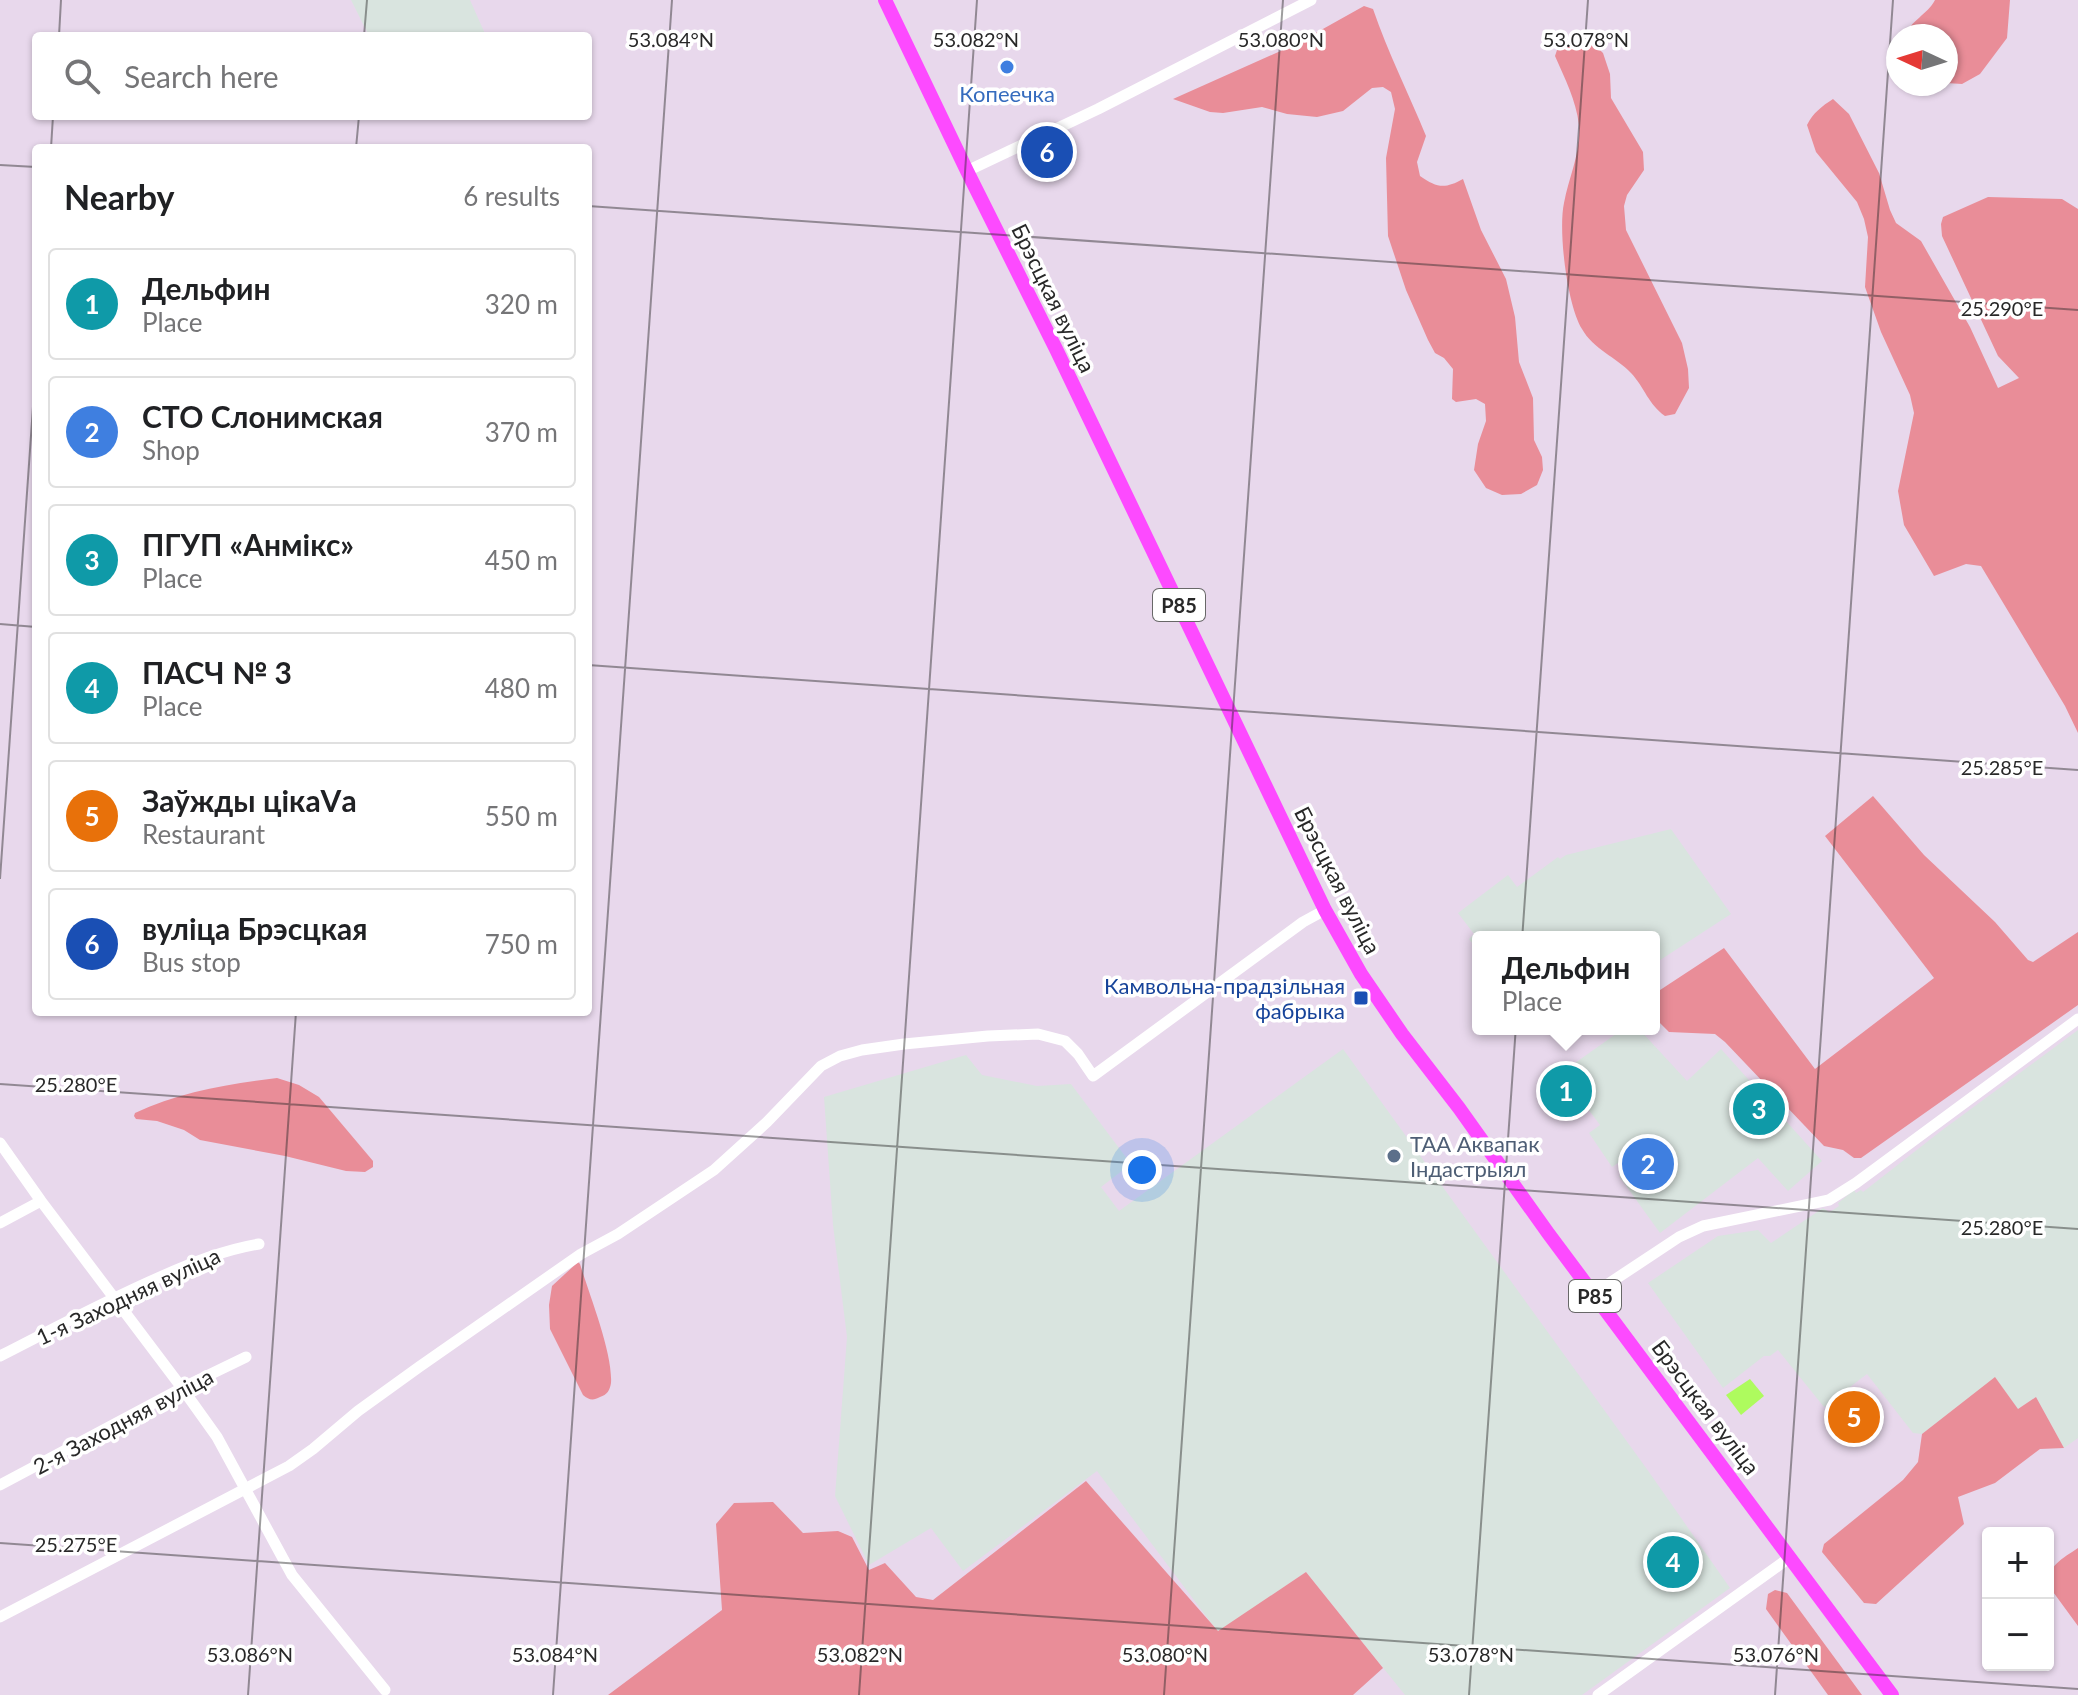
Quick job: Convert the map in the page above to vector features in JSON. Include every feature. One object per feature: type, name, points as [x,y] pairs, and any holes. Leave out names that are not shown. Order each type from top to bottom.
[{"type":"main road","name":"Брэсцкая вуліца","points":[[885,0],[1325,910],[1361,974],[1593,1294],[1892,1695]]},
{"type":"street","points":[[967,171],[1098,109],[1311,0]]},
{"type":"street","points":[[0,1617],[289,1466],[358,1411],[581,1254],[618,1234],[714,1170],[767,1122],[821,1066],[830,1061],[862,1050],[904,1044],[1038,1034],[1065,1041],[1093,1076],[1303,922],[1325,910]]},
{"type":"street","points":[[1593,1294],[1679,1237],[1703,1226],[1829,1200],[2078,1019]]},
{"type":"street","points":[[0,1143],[217,1437],[292,1575],[385,1690]]},
{"type":"street","points":[[0,1223],[41,1201]]},
{"type":"street","name":"1-я Заходняя вуліца","points":[[0,1356],[114,1297],[230,1249],[259,1244]]},
{"type":"street","name":"2-я Заходняя вуліца","points":[[0,1485],[246,1357]]},
{"type":"street","points":[[1598,1695],[1789,1558]]},
{"type":"shaded area","points":[[351,0],[470,0],[484,32],[367,32]]},
{"type":"shaded area","points":[[1935,0],[2010,0],[2007,38],[1980,74],[1958,84],[1958,24],[1913,24]]},
{"type":"shaded area","points":[[1364,6],[1373,9],[1426,136],[1417,162],[1420,176],[1441,186],[1463,179],[1481,230],[1506,279],[1515,317],[1519,362],[1533,398],[1534,440],[1542,457],[1543,470],[1537,485],[1521,494],[1502,495],[1486,488],[1474,470],[1486,421],[1485,404],[1476,399],[1456,402],[1452,399],[1453,369],[1435,353],[1428,340],[1406,290],[1388,236],[1386,158],[1395,109],[1391,92],[1383,87],[1372,88],[1343,111],[1317,117],[1287,114],[1262,107],[1210,112],[1173,99],[1296,44]]},
{"type":"shaded area","points":[[1576,43],[1593,43],[1603,53],[1610,74],[1611,98],[1643,152],[1644,170],[1627,195],[1624,206],[1626,230],[1682,343],[1689,388],[1675,414],[1665,416],[1659,411],[1631,373],[1592,342],[1582,329],[1572,303],[1565,267],[1562,215],[1576,155],[1579,125],[1573,98],[1555,56],[1557,50]]},
{"type":"shaded area","points":[[1833,99],[1849,114],[1879,173],[1896,223],[1921,241],[1970,327],[1998,388],[2019,378],[1998,356],[1942,236],[1943,217],[1988,197],[2062,199],[2078,209],[2078,733],[1981,566],[1966,564],[1934,576],[1904,525],[1898,491],[1914,413],[1910,395],[1881,332],[1865,287],[1868,237],[1864,219],[1857,202],[1816,152],[1807,125],[1818,110]]},
{"type":"shaded area","points":[[1873,796],[1924,855],[1995,922],[2028,960],[2033,962],[2078,932],[2078,1005],[1861,1158],[1824,1146],[1715,1034],[1669,1032],[1660,1023],[1660,990],[1724,948],[1815,1069],[1934,978],[1825,836]]},
{"type":"shaded area","points":[[1671,829],[1731,914],[1660,960],[1660,931],[1472,931],[1458,913],[1508,875],[1517,887],[1558,857],[1560,859]]},
{"type":"shaded area","points":[[2078,1030],[2078,1438],[2064,1448],[2036,1397],[2018,1409],[1995,1378],[1922,1434],[1913,1433],[1867,1374],[1824,1407],[1778,1350],[1764,1356],[1723,1388],[1648,1283],[1718,1236],[1758,1230],[1771,1243],[1823,1208],[1829,1212],[1833,1210],[1854,1190],[1856,1193],[1863,1192]]},
{"type":"shaded area","points":[[1615,1035],[1645,1035],[1687,1081],[1721,1049],[1822,1161],[1788,1191],[1758,1158],[1660,1233],[1619,1176],[1625,1172],[1618,1163],[1612,1167],[1589,1133],[1600,1125],[1582,1101],[1571,1109],[1551,1080]]},
{"type":"shaded area","points":[[1343,1049],[1730,1588],[1582,1695],[1405,1695],[1306,1572],[1218,1632],[1097,1471],[963,1571],[931,1528],[869,1565],[835,1496],[847,1337],[833,1225],[824,1097],[966,1055],[982,1075],[1037,1086],[1071,1084],[1131,1164],[1101,1187],[1119,1211]]},
{"type":"shaded area","points":[[277,1078],[299,1085],[319,1097],[373,1161],[373,1167],[365,1172],[346,1171],[200,1140],[184,1130],[134,1116],[187,1094]]},
{"type":"shaded area","points":[[578,1262],[600,1324],[611,1371],[609,1390],[593,1399],[583,1395],[550,1329],[552,1286]]},
{"type":"shaded area","points":[[1995,1377],[2018,1409],[2036,1397],[2064,1448],[2040,1449],[1995,1483],[1958,1497],[1964,1524],[1876,1604],[1864,1603],[1822,1552],[1824,1544],[1903,1480],[1918,1462],[1922,1434]]},
{"type":"shaded area","points":[[1750,1379],[1764,1396],[1741,1415],[1726,1395]]},
{"type":"shaded area","points":[[1086,1481],[1218,1631],[1306,1572],[1383,1668],[1353,1695],[608,1695],[722,1610],[716,1524],[734,1503],[773,1502],[803,1533],[838,1531],[852,1537],[869,1570],[885,1563],[916,1597],[933,1600]]},
{"type":"shaded area","points":[[2078,1548],[2078,1626],[2054,1593],[2054,1566]]},
{"type":"shaded area","points":[[1775,1590],[1787,1593],[1862,1695],[1828,1695],[1766,1609],[1768,1594]]},
{"type":"place","name":"Копеечка","points":[[1007,67]]},
{"type":"place","name":"вуліца Брэсцкая","points":[[1047,152]]},
{"type":"place","name":"Камвольна-прадзільная фабрыка","points":[[1361,998]]},
{"type":"place","name":"Дельфин","points":[[1566,1091]]},
{"type":"place","name":"ПГУП «Анмікс»","points":[[1759,1109]]},
{"type":"place","name":"ТАА Аквапак Індастрыял","points":[[1394,1156]]},
{"type":"place","name":"СТО Слонимская","points":[[1648,1164]]},
{"type":"place","name":"Заўжды цікаVа","points":[[1854,1417]]},
{"type":"place","name":"ПАСЧ № 3","points":[[1673,1562]]}]
